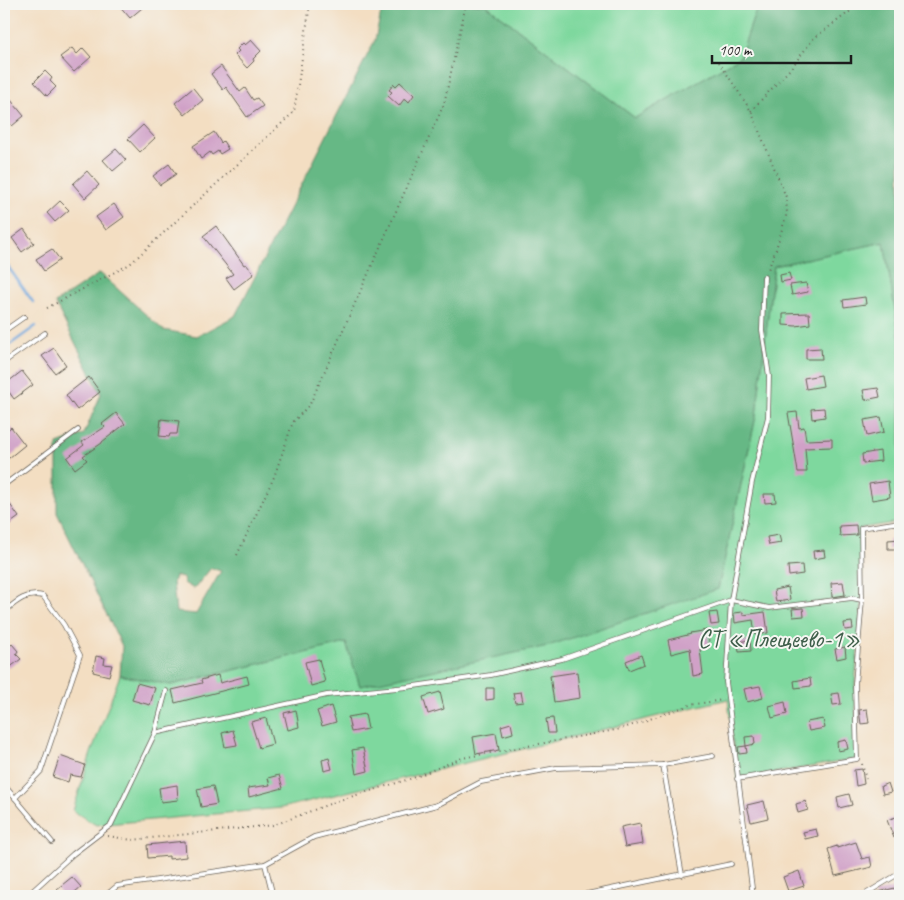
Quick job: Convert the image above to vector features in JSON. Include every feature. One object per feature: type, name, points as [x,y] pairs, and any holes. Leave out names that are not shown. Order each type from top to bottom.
[{"type":"lane","points":[[753,896],[726,682],[731,600],[752,482],[768,417],[769,376],[762,330],[764,277]]},
{"type":"lane","points":[[4,331],[24,317]]},
{"type":"lane","points":[[4,362],[45,333]]},
{"type":"lane","points":[[4,485],[78,430]]},
{"type":"lane","points":[[738,779],[857,759],[855,684],[862,600],[861,528],[900,522]]},
{"type":"lane","points":[[4,612],[24,597],[34,594],[43,596],[64,625],[80,655],[41,771],[14,798]]},
{"type":"lane","points":[[155,733],[327,695],[407,687],[491,675],[562,659],[731,600],[769,608],[852,598],[862,600]]},
{"type":"lane","points":[[27,896],[73,854],[111,825],[155,733],[166,691]]},
{"type":"lane","points":[[105,896],[117,886],[265,864],[314,837],[437,805],[481,782],[556,768],[663,765],[713,756]]},
{"type":"lane","points":[[663,765],[682,875]]},
{"type":"lane","points":[[4,785],[52,842]]},
{"type":"lane","points":[[265,864],[272,896]]},
{"type":"lane","points":[[577,896],[731,864]]},
{"type":"lane","points":[[862,896],[900,873]]},
{"type":"path","points":[[46,308],[130,264],[294,112],[310,4]]},
{"type":"path","points":[[237,556],[274,477],[293,422],[310,404],[444,104],[466,4]]},
{"type":"path","points":[[751,111],[791,68],[814,38],[858,4]]},
{"type":"path","points":[[719,62],[751,111],[786,197],[788,213],[775,252],[764,277]]},
{"type":"path","points":[[98,835],[132,840],[274,825],[340,800],[413,778],[462,758],[620,729],[690,705],[728,699]]},
{"type":"path","points":[[857,759],[862,764],[866,778]]},
{"type":"green space","points":[[383,4],[485,4],[635,118],[740,57],[758,4],[900,4],[900,341],[884,242],[774,266],[756,416],[718,589],[548,646],[360,686],[346,643],[171,685],[120,675],[122,646],[57,513],[57,444],[84,434],[101,394],[55,303],[100,273],[163,330],[197,336],[235,316],[375,40]],"holes":[[[211,568],[221,571],[196,614],[176,612],[173,582],[175,576],[183,578],[184,583],[194,589]]]},
{"type":"green space","points":[[485,4],[758,4],[740,57],[635,118]]},
{"type":"green space","name":"СТ «Плещеево-1»","points":[[884,242],[900,341],[900,522],[861,528],[862,600],[855,684],[857,759],[737,779],[728,699],[281,808],[96,825],[73,811],[91,753],[120,675],[171,685],[346,643],[360,686],[718,589],[756,416],[774,266]]},
{"type":"building","points":[[118,4],[138,4],[142,8],[130,18]]},
{"type":"building","points":[[251,40],[261,51],[247,68],[235,55],[239,51],[237,49],[243,43],[245,45]]},
{"type":"building","points":[[72,48],[77,54],[83,48],[91,57],[74,72],[60,57]]},
{"type":"building","points":[[221,66],[240,92],[245,88],[253,100],[257,98],[263,106],[247,117],[226,87],[223,90],[211,74]]},
{"type":"building","points":[[45,71],[52,78],[50,81],[56,87],[47,96],[34,82]]},
{"type":"building","points":[[400,82],[414,95],[409,102],[405,98],[399,106],[388,96],[392,92],[389,90],[394,84],[396,86]]},
{"type":"building","points":[[193,88],[203,100],[185,115],[175,103]]},
{"type":"building","points":[[10,99],[24,116],[12,126],[4,116],[4,105]]},
{"type":"building","points":[[143,125],[155,138],[140,152],[128,139]]},
{"type":"building","points":[[214,132],[221,143],[223,141],[228,149],[220,154],[218,151],[212,155],[210,152],[201,159],[193,146]]},
{"type":"building","points":[[116,149],[126,160],[113,171],[103,160]]},
{"type":"building","points":[[169,164],[176,174],[160,185],[153,176]]},
{"type":"building","points":[[87,171],[99,185],[85,198],[73,184]]},
{"type":"building","points":[[60,201],[69,210],[55,222],[47,213]]},
{"type":"building","points":[[114,204],[124,217],[106,230],[96,217]]},
{"type":"building","points":[[216,226],[244,265],[246,264],[254,274],[234,289],[226,278],[233,274],[203,236]]},
{"type":"building","points":[[24,229],[34,243],[22,252],[12,238]]},
{"type":"building","points":[[52,249],[60,260],[44,271],[36,259]]},
{"type":"building","points":[[789,273],[791,280],[781,282],[780,275]]},
{"type":"building","points":[[806,283],[808,292],[792,295],[790,285]]},
{"type":"building","points":[[865,297],[866,304],[844,307],[843,300]]},
{"type":"building","points":[[809,313],[810,324],[783,325],[783,314]]},
{"type":"building","points":[[54,348],[66,365],[55,373],[42,356]]},
{"type":"building","points":[[821,348],[822,359],[806,359],[806,349]]},
{"type":"building","points":[[22,371],[33,385],[14,399],[4,385]]},
{"type":"building","points":[[821,375],[823,386],[806,389],[804,378]]},
{"type":"building","points":[[89,377],[100,392],[77,410],[66,395]]},
{"type":"building","points":[[878,388],[880,397],[865,400],[863,390]]},
{"type":"building","points":[[824,408],[825,417],[812,419],[811,409]]},
{"type":"building","points":[[797,412],[799,428],[804,427],[806,440],[832,439],[832,447],[805,448],[807,472],[798,472],[788,413]]},
{"type":"building","points":[[116,413],[125,424],[83,456],[87,460],[75,469],[67,458],[84,445],[82,442],[105,427],[102,424]]},
{"type":"building","points":[[881,417],[884,432],[867,436],[864,420]]},
{"type":"building","points":[[161,419],[179,421],[177,434],[170,434],[169,437],[159,436]]},
{"type":"building","points":[[11,427],[25,445],[4,462],[4,433]]},
{"type":"building","points":[[880,451],[881,461],[863,463],[862,454]]},
{"type":"building","points":[[888,481],[890,497],[872,500],[869,484]]},
{"type":"building","points":[[764,494],[775,494],[776,502],[765,503]]},
{"type":"building","points":[[4,496],[19,517],[4,528]]},
{"type":"building","points":[[856,525],[857,535],[840,536],[839,526]]},
{"type":"building","points":[[779,535],[781,543],[769,545],[767,537]]},
{"type":"building","points":[[900,539],[900,549],[888,549],[888,540]]},
{"type":"building","points":[[824,550],[825,557],[814,559],[813,551]]},
{"type":"building","points":[[802,565],[803,574],[789,576],[788,566]]},
{"type":"building","points":[[843,582],[845,595],[832,597],[831,583]]},
{"type":"building","points":[[788,587],[790,600],[776,602],[774,590]]},
{"type":"building","points":[[803,608],[804,616],[793,617],[792,609]]},
{"type":"building","points":[[717,612],[719,624],[711,625],[709,613]]},
{"type":"building","points":[[743,612],[743,615],[765,612],[768,633],[755,635],[753,620],[735,623],[734,613]]},
{"type":"building","points":[[852,622],[853,629],[845,630],[844,623]]},
{"type":"building","points":[[707,630],[710,647],[700,649],[703,674],[693,676],[690,649],[671,654],[668,640]]},
{"type":"building","points":[[750,640],[751,651],[739,652],[738,642]]},
{"type":"building","points":[[12,644],[18,651],[16,654],[21,659],[9,668],[4,661],[4,651]]},
{"type":"building","points":[[845,647],[846,657],[837,659],[835,649]]},
{"type":"building","points":[[641,655],[644,664],[629,670],[626,661]]},
{"type":"building","points":[[96,656],[105,658],[104,664],[112,665],[109,676],[93,672]]},
{"type":"building","points":[[319,659],[325,682],[311,686],[305,662]]},
{"type":"building","points":[[577,672],[580,698],[554,702],[550,676]]},
{"type":"building","points":[[218,675],[220,683],[247,676],[249,684],[175,703],[172,690],[202,683],[201,680]]},
{"type":"building","points":[[810,678],[811,686],[795,688],[794,681]]},
{"type":"building","points":[[137,683],[155,688],[150,705],[132,700]]},
{"type":"building","points":[[760,686],[763,698],[747,702],[744,689]]},
{"type":"building","points":[[486,688],[494,688],[494,699],[486,700]]},
{"type":"building","points":[[440,692],[444,709],[428,714],[423,697]]},
{"type":"building","points":[[521,692],[523,702],[515,703],[513,693]]},
{"type":"building","points":[[839,693],[841,704],[833,705],[831,694]]},
{"type":"building","points":[[785,702],[787,714],[772,718],[769,706]]},
{"type":"building","points":[[331,706],[336,722],[322,726],[317,711]]},
{"type":"building","points":[[867,709],[869,723],[861,724],[859,710]]},
{"type":"building","points":[[296,710],[299,727],[288,730],[284,713]]},
{"type":"building","points":[[365,714],[368,729],[351,732],[348,717]]},
{"type":"building","points":[[266,718],[273,744],[259,748],[251,722]]},
{"type":"building","points":[[553,718],[555,733],[548,733],[546,719]]},
{"type":"building","points":[[823,719],[825,728],[809,731],[807,722]]},
{"type":"building","points":[[511,723],[513,733],[503,736],[501,726]]},
{"type":"building","points":[[233,730],[237,745],[225,747],[222,733]]},
{"type":"building","points":[[496,733],[499,750],[476,754],[473,737]]},
{"type":"building","points":[[754,736],[755,744],[746,746],[745,737]]},
{"type":"building","points":[[846,740],[848,749],[838,751],[837,742]]},
{"type":"building","points":[[746,746],[747,753],[739,754],[738,747]]},
{"type":"building","points":[[363,748],[368,771],[356,774],[352,750]]},
{"type":"building","points":[[60,756],[85,765],[81,777],[70,775],[68,782],[53,777]]},
{"type":"building","points":[[329,758],[332,769],[324,771],[322,760]]},
{"type":"building","points":[[862,769],[864,784],[856,786],[854,770]]},
{"type":"building","points":[[279,775],[283,788],[249,797],[248,788],[270,785],[268,778]]},
{"type":"building","points":[[888,783],[891,792],[883,794],[881,786]]},
{"type":"building","points":[[177,785],[178,800],[161,802],[159,788]]},
{"type":"building","points":[[213,786],[217,804],[201,807],[197,789]]},
{"type":"building","points":[[849,794],[852,805],[839,808],[837,797]]},
{"type":"building","points":[[764,801],[768,818],[751,822],[747,805]]},
{"type":"building","points":[[806,801],[808,810],[798,813],[796,804]]},
{"type":"building","points":[[899,816],[900,836],[894,838],[887,820]]},
{"type":"building","points":[[640,823],[643,844],[625,847],[621,827]]},
{"type":"building","points":[[816,829],[818,836],[805,839],[803,832]]},
{"type":"building","points":[[185,841],[186,857],[169,859],[169,856],[148,858],[147,845]]},
{"type":"building","points":[[856,842],[862,859],[870,857],[872,867],[835,876],[828,849]]},
{"type":"building","points":[[799,871],[804,886],[788,891],[783,877]]},
{"type":"building","points":[[72,877],[81,887],[70,896],[63,896],[57,889]]},
{"type":"building","points":[[895,888],[897,896],[874,896],[874,893]]},
{"type":"waterway","points":[[4,261],[33,302]]},
{"type":"waterway","points":[[4,349],[36,326]]}]
